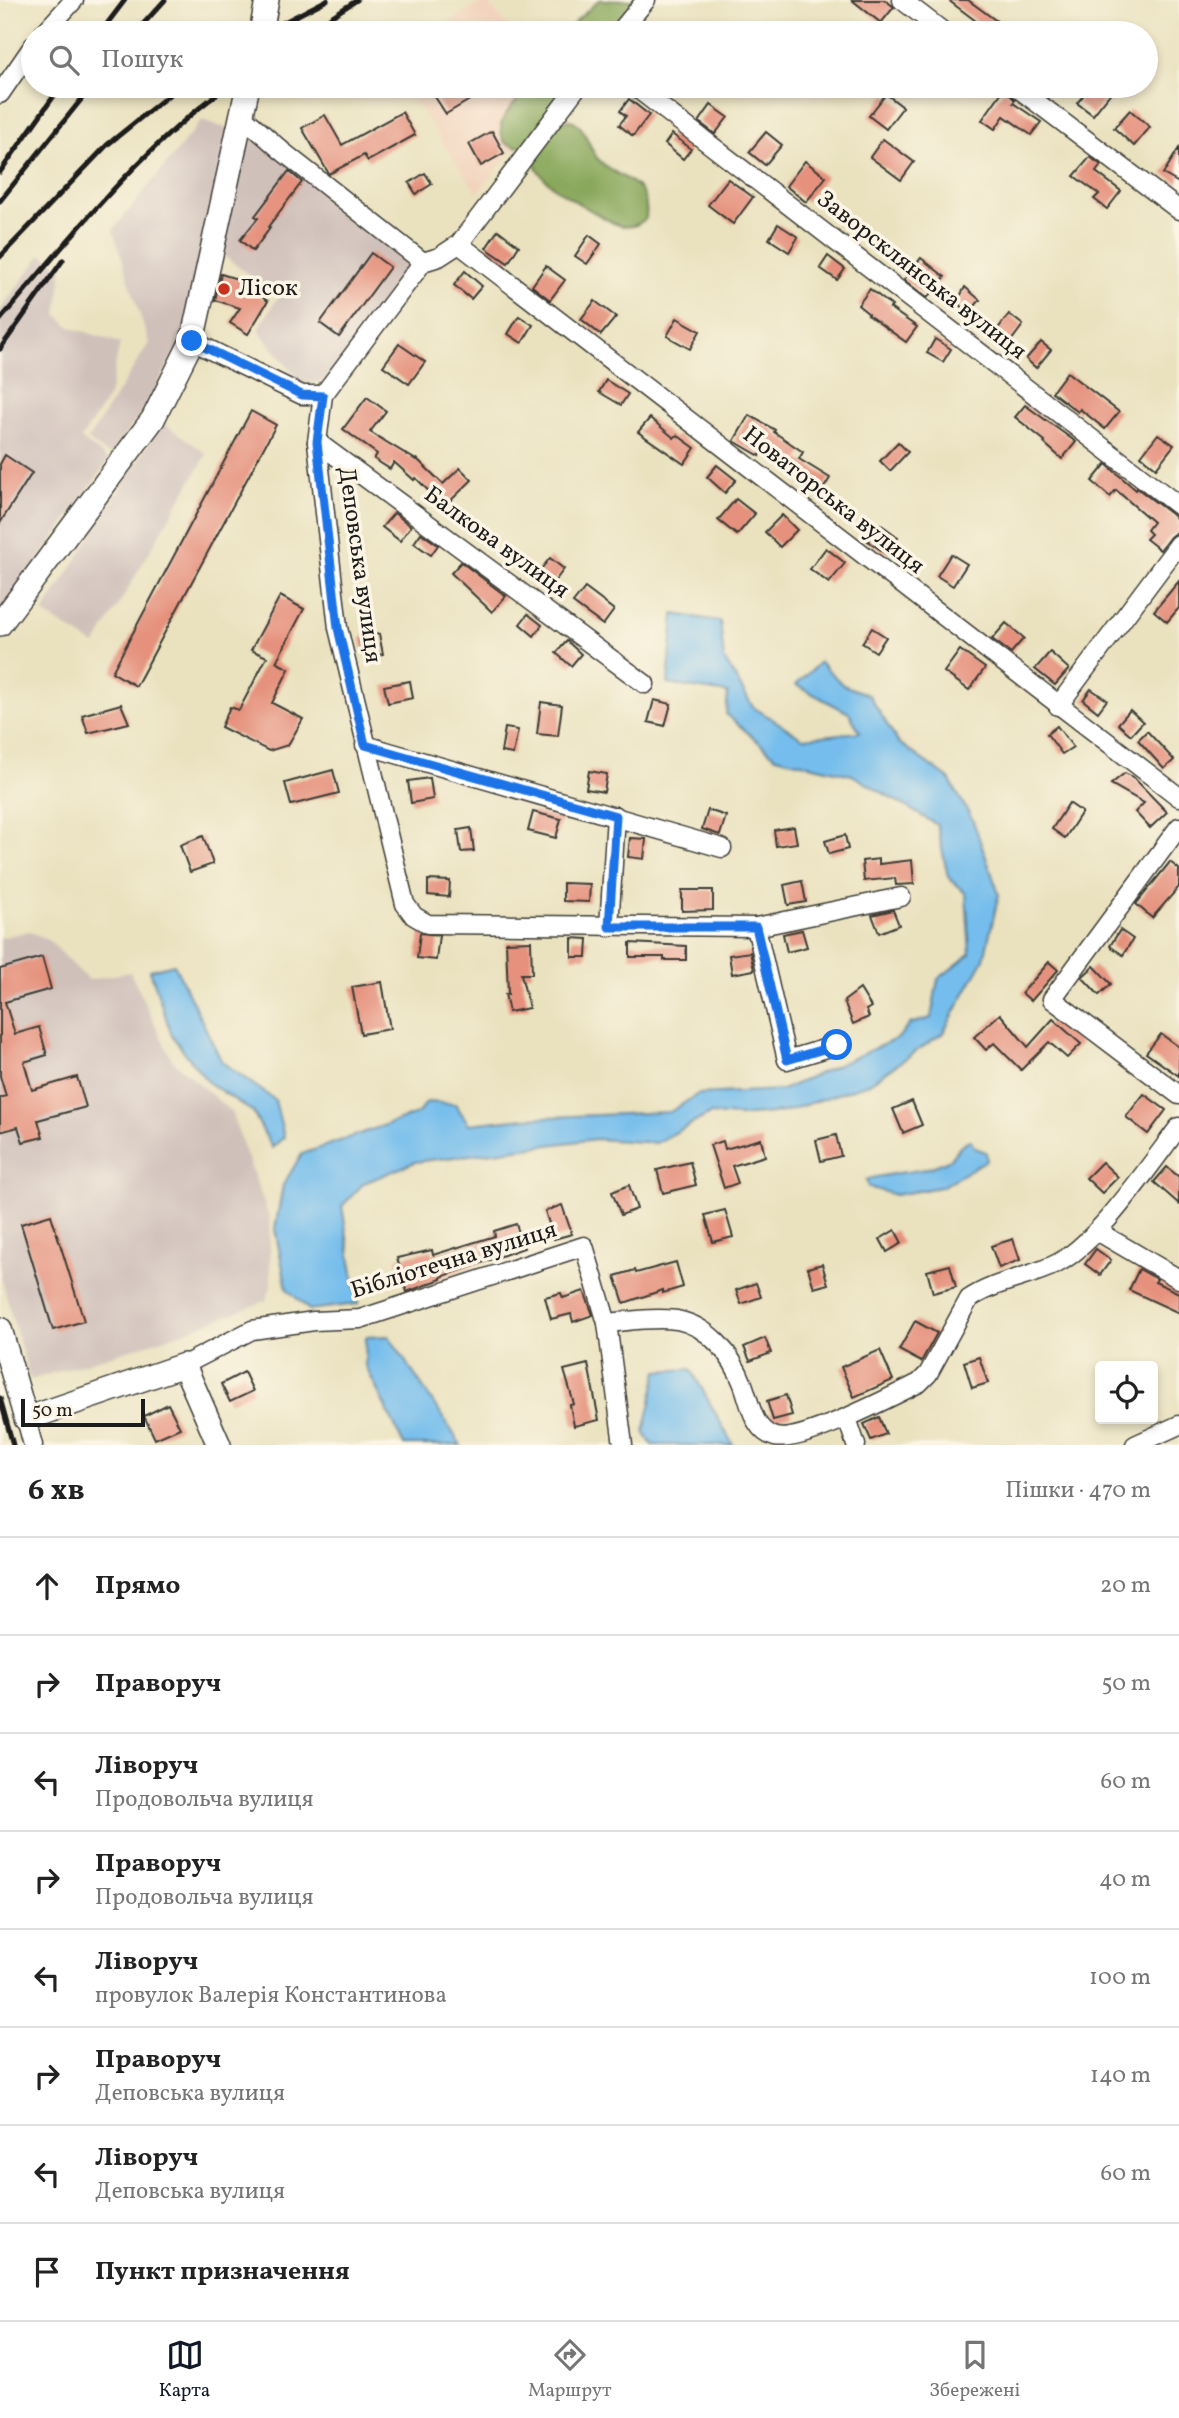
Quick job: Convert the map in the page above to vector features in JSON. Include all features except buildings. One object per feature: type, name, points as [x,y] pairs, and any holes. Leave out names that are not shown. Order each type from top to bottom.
[{"type":"street","points":[[55,21],[74,0]]},
{"type":"street","points":[[263,21],[267,0]]},
{"type":"street","points":[[629,21],[646,0]]},
{"type":"street","points":[[902,0],[929,21]]},
{"type":"street","points":[[0,94],[21,63]]},
{"type":"street","points":[[0,624],[153,419],[192,341],[245,98]]},
{"type":"street","name":"Деповська вулиця","points":[[569,98],[459,243],[439,257],[423,262],[323,396],[317,442],[338,628],[405,904],[414,916],[428,923],[609,927]]},
{"type":"street","name":"Заворсклянська вулиця","points":[[650,98],[1179,506]]},
{"type":"street","points":[[1031,98],[1179,210]]},
{"type":"street","points":[[241,115],[282,151],[423,262]]},
{"type":"street","name":"Новаторська вулиця","points":[[459,243],[1179,797]]},
{"type":"street","points":[[192,341],[302,395],[323,396]]},
{"type":"street","name":"Балкова вулиця","points":[[317,442],[645,684]]},
{"type":"street","points":[[1058,706],[1179,544]]},
{"type":"street","points":[[365,745],[722,848]]},
{"type":"street","points":[[616,816],[609,927],[756,927],[901,897]]},
{"type":"street","points":[[1179,827],[1052,999],[1179,1095]]},
{"type":"street","points":[[756,927],[787,1060],[837,1045]]},
{"type":"street","points":[[607,1323],[648,1319],[678,1321],[715,1338],[742,1381],[755,1419],[763,1431],[776,1437],[789,1437],[847,1418],[919,1383],[928,1374],[969,1299],[980,1291],[1057,1263],[1097,1231],[1179,1127]]},
{"type":"street","points":[[1097,1231],[1179,1279]]},
{"type":"street","name":"Бібліотечна вулиця","points":[[184,1365],[252,1330],[314,1321],[360,1319],[584,1246],[607,1323],[624,1445]]},
{"type":"street","points":[[0,1329],[33,1445]]},
{"type":"street","points":[[26,1419],[184,1365],[219,1445]]},
{"type":"street","points":[[847,1418],[856,1445]]},
{"type":"street","points":[[1135,1445],[1179,1425]]},
{"type":"shaded area","points":[[485,0],[503,21],[451,21]]},
{"type":"shaded area","points":[[413,98],[556,98],[477,193]]},
{"type":"shaded area","points":[[202,120],[228,129],[181,341],[145,408],[110,456],[88,440],[149,343],[113,230]]},
{"type":"shaded area","points":[[256,138],[410,267],[326,381],[302,384],[258,330],[278,297],[224,256],[239,142]]},
{"type":"shaded area","points":[[42,254],[62,269],[57,315],[70,327],[120,343],[109,396],[81,439],[109,460],[0,615],[0,310]]},
{"type":"shaded area","points":[[162,422],[207,454],[95,645],[43,613]]},
{"type":"shaded area","points":[[29,931],[51,942],[88,980],[130,972],[172,1060],[231,1112],[269,1217],[271,1287],[266,1301],[167,1338],[30,1380],[0,1274],[0,938]]},
{"type":"green space","points":[[599,0],[635,0],[622,21],[576,21]]},
{"type":"green space","points":[[520,98],[563,98],[527,144],[517,147],[505,143],[501,134],[501,126],[507,112]]},
{"type":"green space","points":[[570,120],[583,130],[598,159],[631,182],[643,195],[646,218],[642,222],[630,226],[613,223],[565,195],[536,167],[536,154],[542,144],[560,122]]},
{"type":"water","points":[[674,614],[720,621],[724,659],[753,707],[803,738],[860,732],[849,713],[796,685],[820,662],[843,685],[869,695],[898,742],[949,779],[973,821],[999,894],[984,959],[943,1033],[868,1084],[784,1112],[740,1116],[710,1114],[656,1143],[596,1139],[415,1162],[364,1183],[342,1206],[358,1304],[309,1310],[287,1289],[275,1229],[283,1185],[302,1154],[417,1114],[427,1102],[455,1104],[469,1124],[525,1118],[670,1112],[698,1094],[782,1090],[898,1038],[910,1024],[931,1018],[938,979],[970,954],[966,894],[948,877],[937,825],[852,775],[776,757],[726,714],[728,693],[668,684]]},
{"type":"water","points":[[174,964],[222,1062],[275,1100],[284,1137],[272,1148],[253,1112],[208,1082],[172,1036],[150,970]]},
{"type":"water","points":[[970,1140],[975,1148],[986,1152],[987,1160],[941,1187],[895,1195],[868,1187],[866,1180],[927,1168],[946,1161],[961,1145]]},
{"type":"water","points":[[389,1336],[461,1445],[404,1445],[365,1365],[366,1337]]},
{"type":"water","points":[[691,1369],[733,1445],[652,1445],[644,1432],[658,1371]]},
{"type":"railway","points":[[109,21],[125,0]]},
{"type":"railway","points":[[146,21],[165,0]]},
{"type":"railway","points":[[286,21],[327,0]]},
{"type":"railway","points":[[325,21],[357,0]]},
{"type":"railway","points":[[0,172],[52,98]]},
{"type":"railway","points":[[0,201],[82,98]]},
{"type":"railway","points":[[0,257],[107,145],[165,98]]},
{"type":"railway","points":[[0,320],[135,166],[213,98]]},
{"type":"railway","points":[[0,349],[63,260]]},
{"type":"railway","points":[[0,1398],[13,1445]]},
{"type":"place","name":"Лісок","points":[[224,289]]},
{"type":"route","points":[[192,341],[302,395],[323,396],[317,442],[338,628],[365,745],[616,816],[609,927],[756,927],[787,1060],[837,1045]]}]
